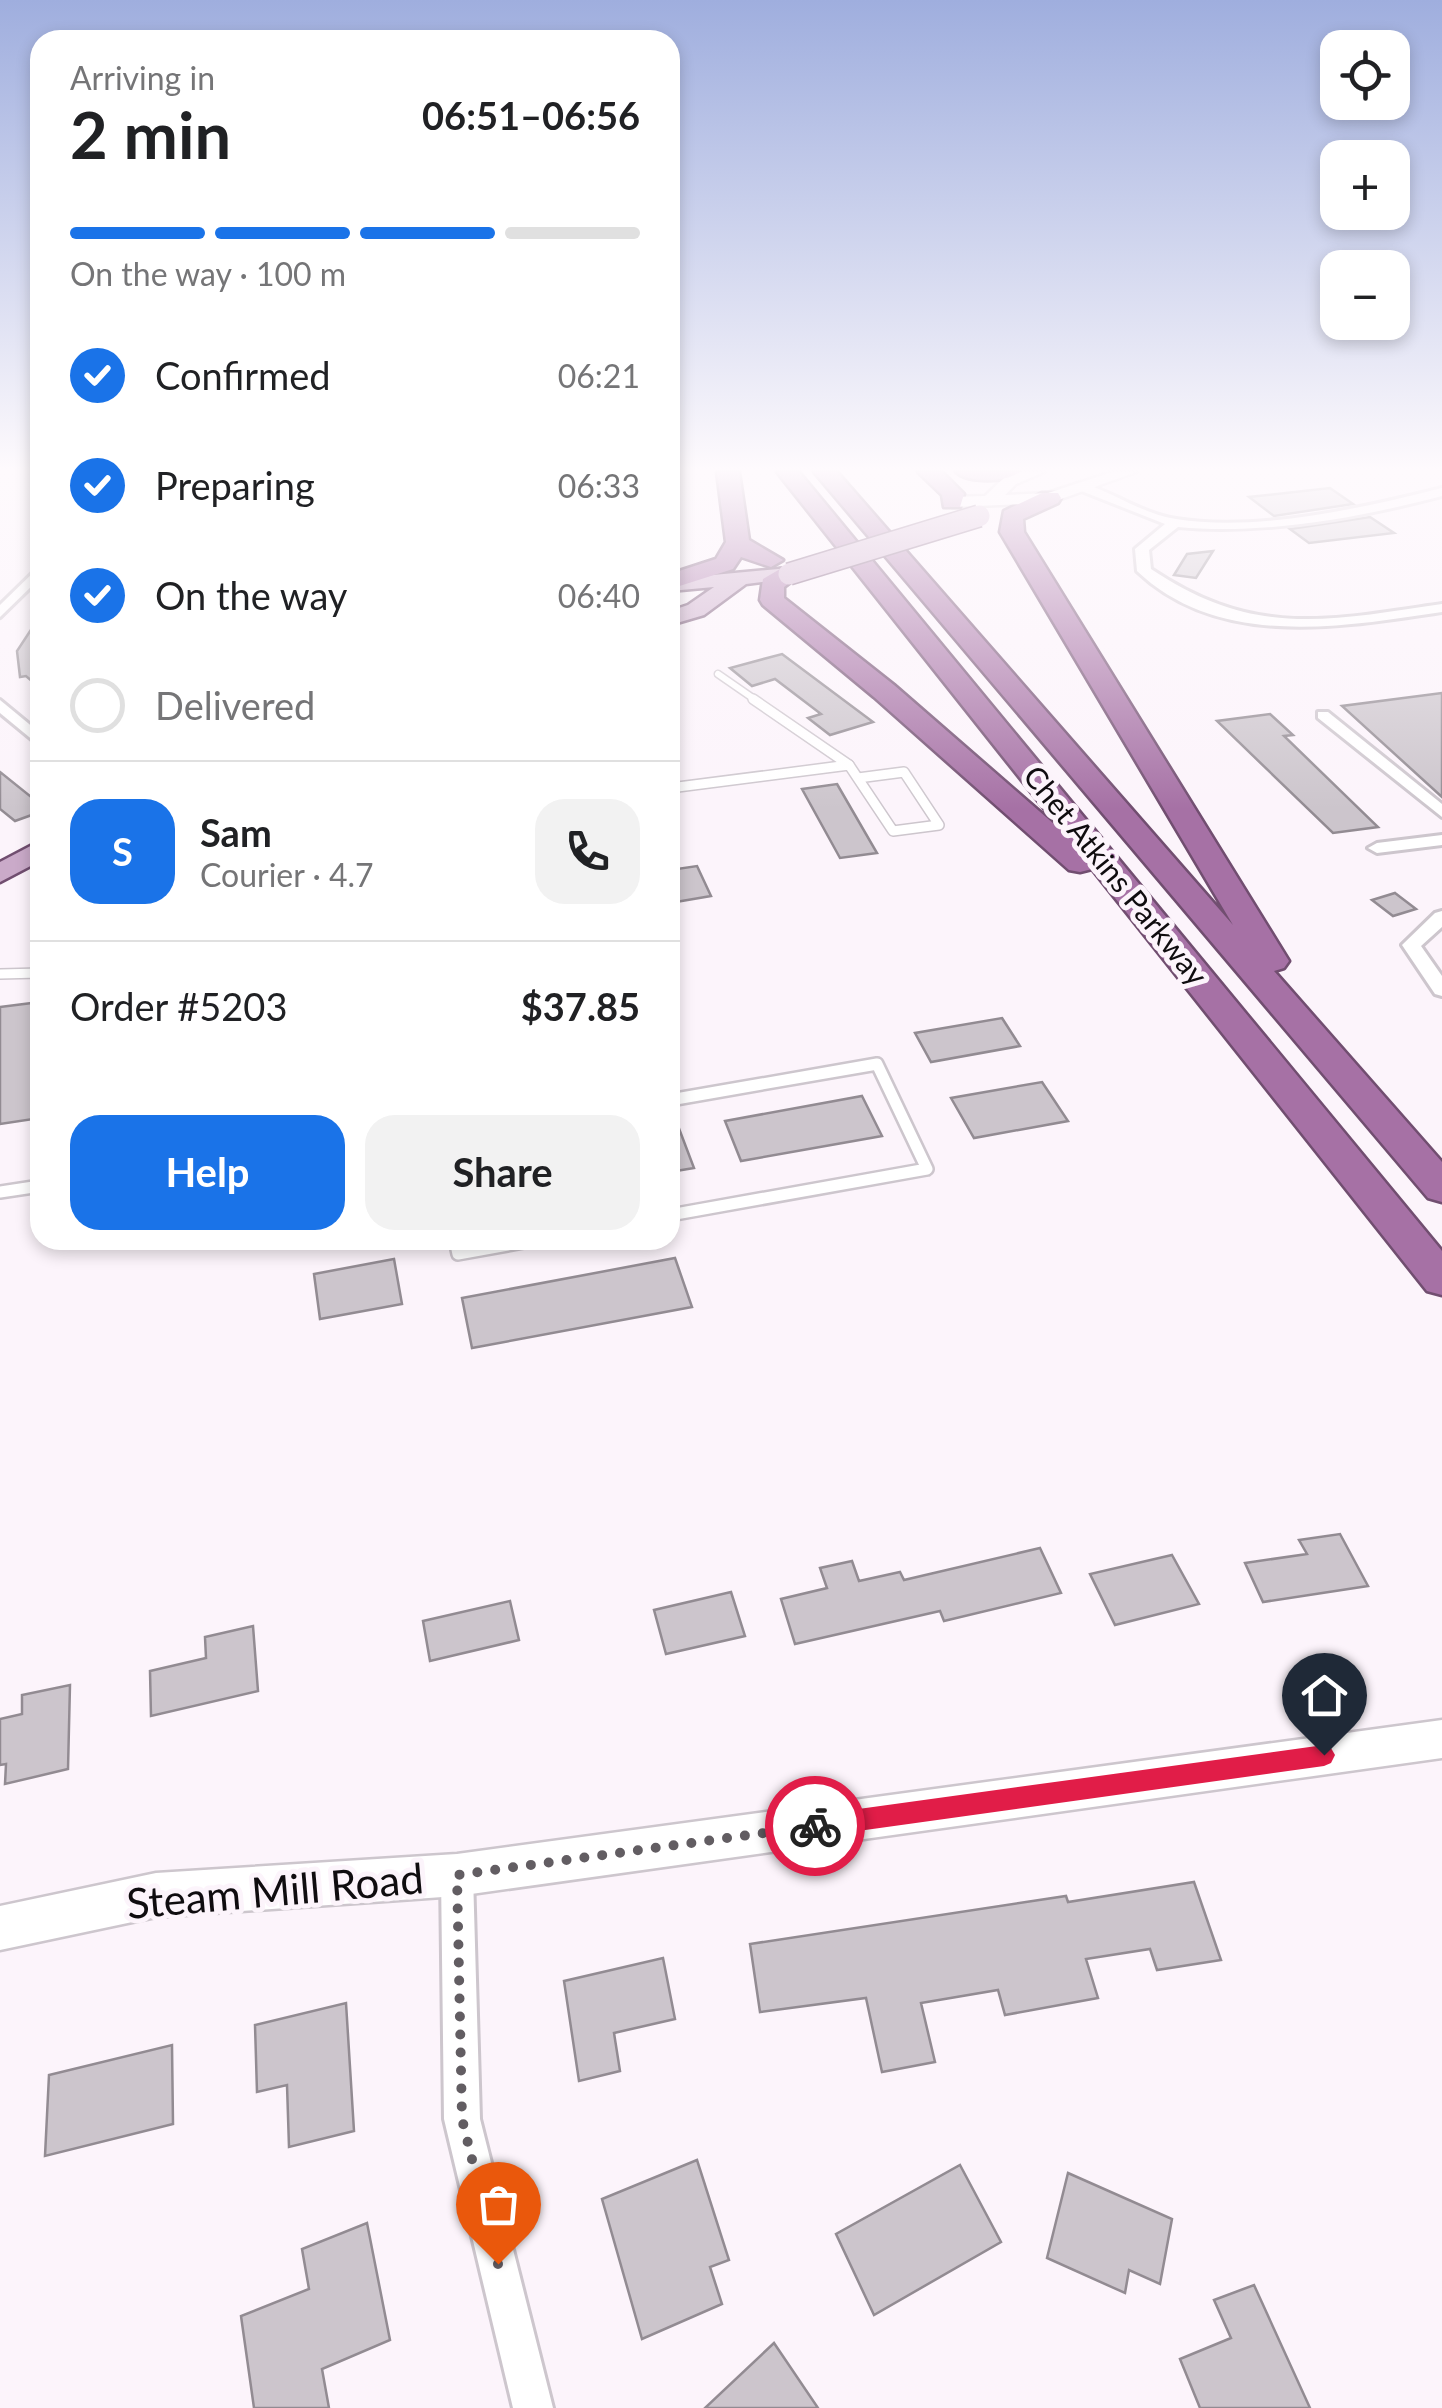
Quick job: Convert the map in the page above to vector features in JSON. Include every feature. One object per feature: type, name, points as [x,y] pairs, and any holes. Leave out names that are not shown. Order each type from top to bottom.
[{"type":"highway","points":[[772,584],[772,600],[884,691],[1093,874],[1291,1094]]},
{"type":"highway","name":"Chet Atkins Parkway","points":[[879,584],[1442,1280]]},
{"type":"highway","name":"Chet Atkins Parkway","points":[[923,584],[1442,1188]]},
{"type":"highway","points":[[1044,584],[1328,1054]]},
{"type":"main road","points":[[680,615],[696,610],[733,584]]},
{"type":"street","points":[[0,613],[27,584]]},
{"type":"street","points":[[1161,584],[1238,619],[1269,624],[1342,624],[1442,608]]},
{"type":"street","points":[[0,705],[30,731]]},
{"type":"street","points":[[1324,715],[1442,812]]},
{"type":"street","points":[[1377,848],[1442,840]]},
{"type":"street","points":[[1442,917],[1411,945],[1442,990]]},
{"type":"street","name":"Steam Mill Road","points":[[0,1928],[156,1895],[457,1875],[1442,1739]]},
{"type":"street","points":[[457,1875],[462,2119],[533,2408]]},
{"type":"lane","points":[[718,674],[848,765],[893,831],[938,825],[904,772],[858,778]]},
{"type":"lane","points":[[680,787],[848,765]]},
{"type":"lane","points":[[0,974],[30,973]]},
{"type":"lane","points":[[680,1098],[877,1064],[926,1169],[680,1214]]},
{"type":"lane","points":[[0,1192],[30,1188]]},
{"type":"lane","points":[[457,1250],[458,1254],[480,1250]]},
{"type":"building","points":[[30,631],[30,679],[20,677],[17,651]]},
{"type":"building","points":[[782,654],[873,722],[830,735],[808,718],[821,714],[775,679],[752,686],[730,668]]},
{"type":"building","points":[[1442,693],[1442,797],[1342,706]]},
{"type":"building","points":[[1270,714],[1293,735],[1284,736],[1378,827],[1333,833],[1217,721]]},
{"type":"building","points":[[0,772],[30,796],[30,816],[15,821],[0,809]]},
{"type":"building","points":[[837,784],[877,853],[840,858],[802,789]]},
{"type":"building","points":[[697,866],[711,896],[680,901],[680,869]]},
{"type":"building","points":[[1395,893],[1416,909],[1393,916],[1372,900]]},
{"type":"building","points":[[30,1003],[30,1120],[0,1124],[0,1007]]},
{"type":"building","points":[[1002,1018],[1020,1046],[931,1062],[915,1033]]},
{"type":"building","points":[[1042,1082],[1068,1121],[974,1138],[951,1098]]},
{"type":"building","points":[[862,1096],[882,1136],[741,1161],[725,1121]]},
{"type":"building","points":[[680,1131],[694,1168],[680,1170]]},
{"type":"building","points":[[675,1258],[692,1307],[472,1348],[462,1298]]},
{"type":"building","points":[[394,1259],[402,1304],[320,1319],[314,1274]]},
{"type":"building","points":[[1340,1534],[1368,1586],[1263,1602],[1245,1563],[1307,1554],[1299,1540]]},
{"type":"building","points":[[1040,1548],[1061,1593],[944,1621],[940,1611],[795,1644],[781,1599],[827,1588],[820,1568],[852,1561],[859,1581],[900,1572],[904,1580]]},
{"type":"building","points":[[1172,1555],[1199,1604],[1115,1625],[1090,1574]]},
{"type":"building","points":[[731,1592],[745,1636],[666,1654],[654,1610]]},
{"type":"building","points":[[510,1601],[519,1640],[430,1661],[423,1621]]},
{"type":"building","points":[[253,1626],[258,1691],[151,1716],[150,1671],[206,1658],[205,1637]]},
{"type":"building","points":[[70,1685],[68,1769],[5,1784],[6,1764],[0,1765],[0,1719],[22,1714],[22,1695]]},
{"type":"building","points":[[1194,1882],[1221,1960],[1157,1970],[1150,1949],[1086,1959],[1098,1998],[1005,2015],[998,1990],[921,2003],[935,2062],[882,2072],[866,1998],[760,2012],[750,1944],[1066,1896],[1068,1902]]},
{"type":"building","points":[[663,1958],[675,2019],[614,2033],[620,2071],[579,2081],[564,1981]]},
{"type":"building","points":[[346,2003],[354,2131],[289,2147],[287,2085],[257,2092],[255,2025]]},
{"type":"building","points":[[172,2045],[173,2124],[45,2156],[49,2075]]},
{"type":"building","points":[[697,2160],[729,2260],[710,2267],[722,2304],[642,2339],[602,2199]]},
{"type":"building","points":[[960,2165],[1001,2242],[874,2315],[836,2234]]},
{"type":"building","points":[[1068,2173],[1172,2219],[1160,2284],[1129,2270],[1125,2293],[1047,2258]]},
{"type":"building","points":[[367,2223],[390,2340],[322,2369],[329,2408],[254,2408],[241,2316],[309,2289],[302,2249]]},
{"type":"building","points":[[1254,2285],[1310,2408],[1200,2408],[1180,2359],[1231,2338],[1214,2300]]},
{"type":"building","points":[[774,2343],[818,2408],[705,2408]]},
{"type":"way so far","points":[[498,2264],[462,2119],[457,1875],[815,1826]]},
{"type":"route","points":[[815,1826],[1324,1755]]}]
